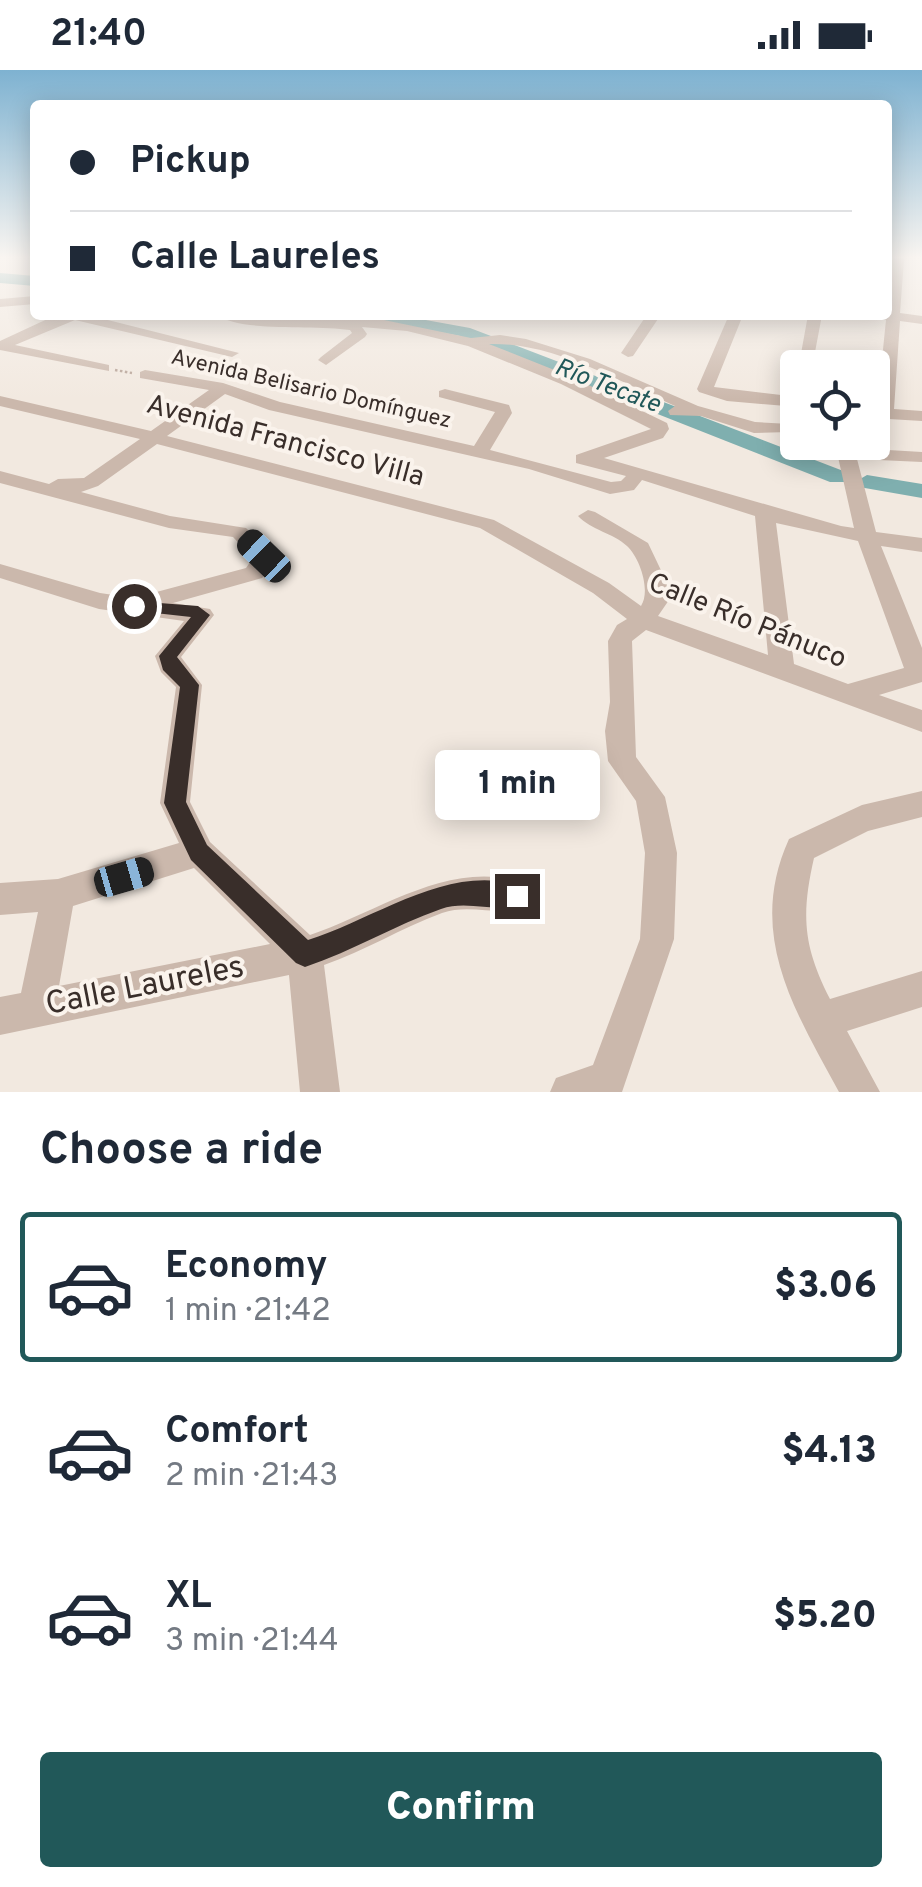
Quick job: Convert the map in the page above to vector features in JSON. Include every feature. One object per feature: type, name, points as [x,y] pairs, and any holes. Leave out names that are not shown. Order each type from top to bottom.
[{"type":"street","points":[[892,316],[922,320]]},
{"type":"street","points":[[0,346],[56,320]]},
{"type":"street","points":[[91,320],[232,353]]},
{"type":"street","points":[[255,320],[319,320],[409,328],[469,341],[589,389],[658,423],[657,434],[551,470]]},
{"type":"street","points":[[319,320],[359,330],[360,334],[326,360]]},
{"type":"street","points":[[628,354],[651,320]]},
{"type":"street","points":[[734,320],[704,387],[780,426]]},
{"type":"street","points":[[808,350],[815,320]]},
{"type":"street","points":[[885,350],[888,320]]},
{"type":"street","points":[[469,341],[508,338],[590,365],[749,429],[780,431]]},
{"type":"street","points":[[0,346],[104,368]]},
{"type":"street","name":"Avenida Belisario Domínguez","points":[[145,375],[223,388],[275,406],[551,470],[610,488],[626,486],[637,475]]},
{"type":"street","points":[[7,480],[35,479],[79,487],[223,388]]},
{"type":"street","name":"Avenida Francisco Villa","points":[[0,392],[48,410]]},
{"type":"street","points":[[445,394],[502,409],[504,413],[479,454]]},
{"type":"street","points":[[726,396],[780,401]]},
{"type":"street","name":"Avenida Francisco Villa","points":[[0,402],[155,437],[506,532]]},
{"type":"street","points":[[649,419],[691,407]]},
{"type":"street","points":[[890,414],[922,416]]},
{"type":"street","points":[[890,453],[922,457]]},
{"type":"street","points":[[584,459],[689,487],[764,513],[867,538],[922,544]]},
{"type":"street","points":[[847,460],[867,538],[921,672],[848,694]]},
{"type":"street","points":[[7,480],[169,522],[238,532],[264,556],[264,565],[254,574],[134,606]]},
{"type":"street","points":[[764,513],[782,670]]},
{"type":"street","points":[[570,1092],[608,1080],[657,939],[661,853],[650,797],[622,761],[619,731],[623,702],[620,641],[626,631],[644,620],[656,600],[657,585],[646,556],[623,532],[588,516]]},
{"type":"street","name":"Calle Río Pánuco","points":[[506,532],[601,588],[644,620],[922,721]]},
{"type":"street","points":[[0,571],[99,601],[202,615],[168,656],[170,665],[189,685],[175,803],[199,852],[305,954],[320,1092]]},
{"type":"street","points":[[860,1092],[821,1020],[789,942],[789,893],[800,849],[862,820],[922,804]]},
{"type":"street","points":[[0,898],[58,895],[199,852]]},
{"type":"street","name":"Calle Laureles","points":[[0,1016],[305,954],[350,939],[441,897],[471,892],[517,896]]},
{"type":"street","points":[[37,1007],[58,895]]},
{"type":"street","points":[[821,1020],[922,989]]},
{"type":"path","name":"Avenida Belisario Domínguez","points":[[104,368],[145,375]]},
{"type":"waterway","name":"Río Tecate","points":[[398,320],[464,332],[838,477]]},
{"type":"waterway","name":"Río Tecate","points":[[867,482],[922,491]]},
{"type":"route","points":[[134,606],[202,615],[168,656],[170,665],[189,685],[175,803],[199,852],[305,954],[350,939],[441,897],[471,892],[517,896]]}]
